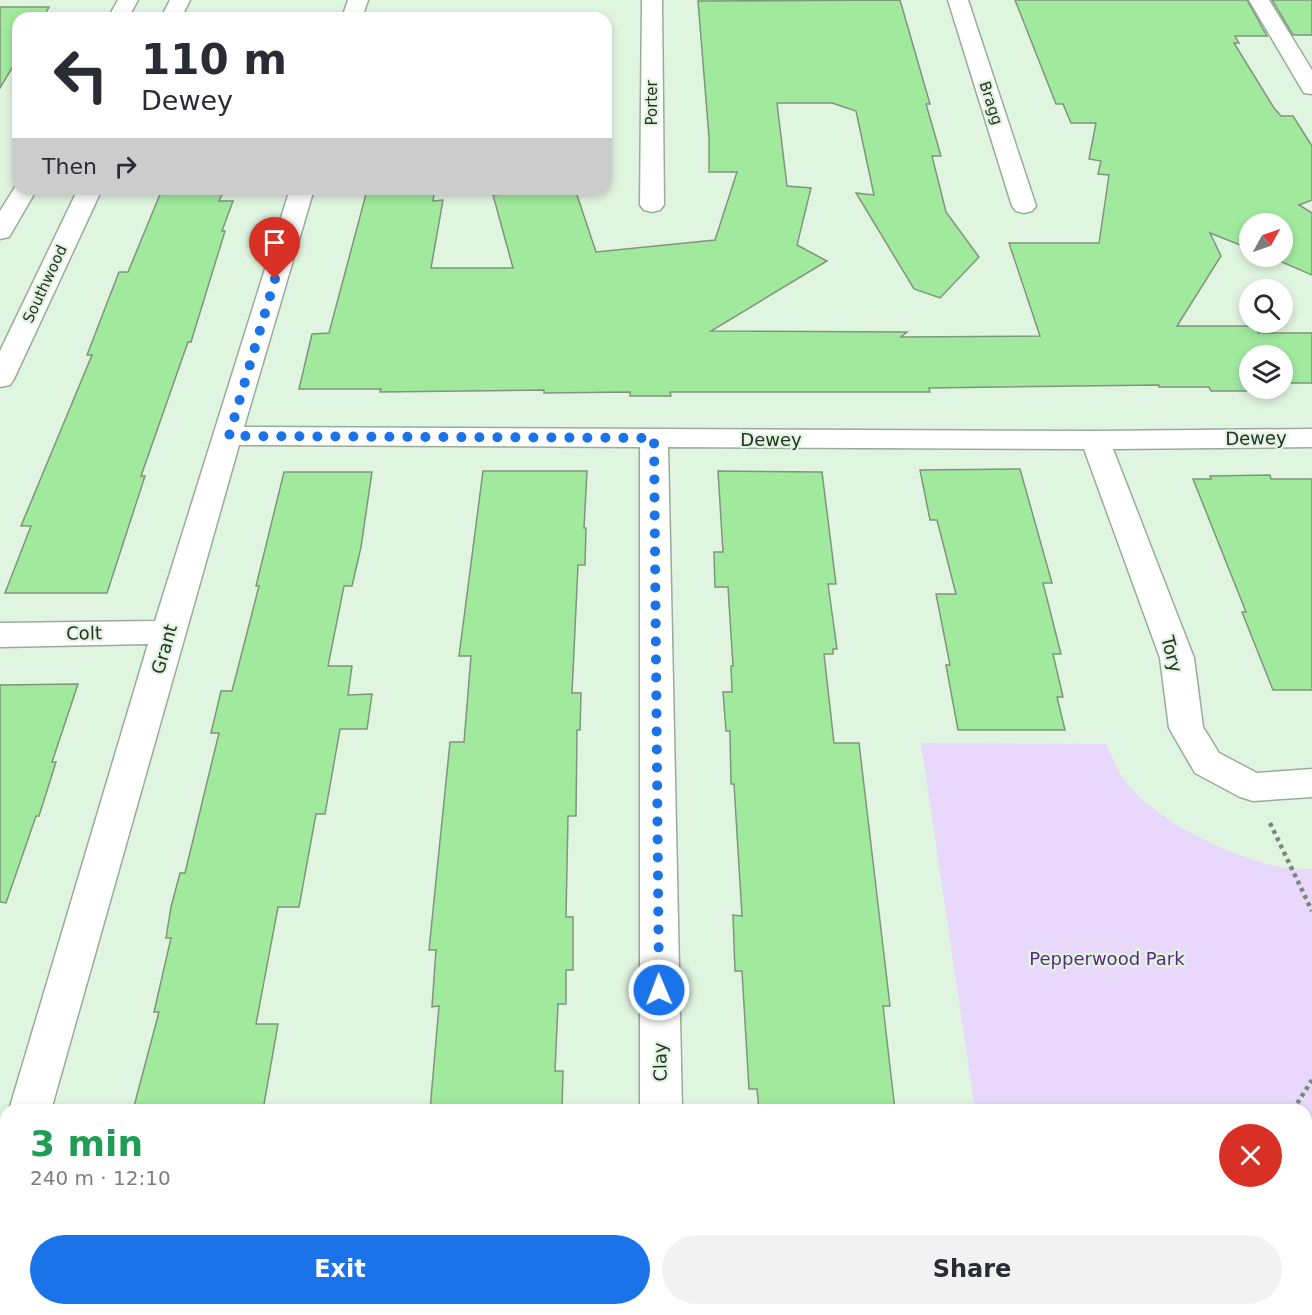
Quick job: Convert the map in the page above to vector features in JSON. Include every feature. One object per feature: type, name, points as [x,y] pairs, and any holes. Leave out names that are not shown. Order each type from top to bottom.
[{"type":"street","name":"Porter","points":[[652,0],[652,205]]},
{"type":"street","name":"Bragg","points":[[958,0],[1024,206]]},
{"type":"street","points":[[1258,0],[1312,88]]},
{"type":"street","points":[[0,232],[22,195]]},
{"type":"street","name":"Southwood","points":[[0,379],[87,195]]},
{"type":"street","name":"Grant","points":[[32,1104],[168,632],[300,195]]},
{"type":"street","name":"Dewey","points":[[229,436],[1095,440],[1312,438]]},
{"type":"street","name":"Clay","points":[[654,438],[661,1104]]},
{"type":"street","name":"Tory","points":[[1095,440],[1177,658],[1186,728],[1207,763],[1253,787]]},
{"type":"street","name":"Colt","points":[[0,634],[168,632]]},
{"type":"street","points":[[1253,787],[1312,783]]},
{"type":"path","points":[[1253,787],[1312,911]]},
{"type":"path","points":[[1297,1104],[1312,1080]]},
{"type":"green space","name":"Pepperwood Park","points":[[921,743],[1106,744],[1125,781],[1156,811],[1175,824],[1217,846],[1260,862],[1284,868],[1312,869],[1312,1104],[974,1104]]},
{"type":"building","points":[[900,0],[930,104],[926,104],[941,156],[932,156],[946,212],[979,257],[940,298],[914,289],[856,193],[874,195],[856,111],[832,103],[777,103],[787,186],[811,188],[797,245],[827,261],[711,331],[907,332],[901,337],[1040,336],[1009,243],[1099,243],[1109,175],[1098,174],[1101,161],[1089,159],[1096,123],[1071,123],[1063,104],[1056,104],[1015,0],[1247,0],[1267,36],[1235,36],[1239,43],[1234,43],[1274,108],[1281,116],[1293,116],[1312,146],[1312,200],[1299,205],[1312,213],[1312,275],[1293,267],[1293,213],[1239,213],[1239,245],[1210,233],[1221,256],[1177,326],[1239,326],[1239,333],[1312,333],[1312,383],[1293,383],[1293,345],[1239,345],[1239,391],[1211,391],[1209,387],[1159,387],[1159,385],[929,388],[930,392],[670,392],[671,396],[630,396],[630,392],[544,393],[544,390],[380,392],[381,389],[299,389],[312,334],[329,333],[366,195],[434,195],[433,201],[443,200],[431,268],[513,268],[493,195],[577,195],[596,252],[715,240],[737,172],[709,172],[709,137],[698,1]]},
{"type":"building","points":[[1272,0],[1312,0],[1312,35],[1293,35]]},
{"type":"building","points":[[0,7],[49,7],[46,12],[12,12],[12,68],[0,88]]},
{"type":"building","points":[[160,195],[222,195],[219,201],[233,201],[222,231],[225,231],[191,342],[188,342],[141,476],[145,476],[107,593],[5,593],[31,526],[21,526],[92,355],[87,355],[119,272],[128,272]]},
{"type":"building","points":[[1020,469],[1052,583],[1043,583],[1061,654],[1053,654],[1063,697],[1057,697],[1065,730],[958,730],[946,665],[950,665],[936,594],[956,594],[937,520],[930,520],[920,470]]},
{"type":"building","points":[[483,471],[587,471],[585,565],[578,565],[572,693],[581,693],[580,730],[577,730],[576,816],[568,816],[566,917],[573,917],[573,970],[566,970],[566,1004],[558,1004],[555,1071],[563,1071],[562,1104],[431,1104],[439,1006],[432,1007],[436,950],[429,950],[450,742],[464,742],[471,656],[459,656]]},
{"type":"building","points":[[718,471],[822,472],[836,584],[828,584],[837,649],[833,649],[833,654],[824,654],[834,743],[859,743],[890,1006],[883,1006],[894,1104],[758,1104],[757,1089],[749,1089],[742,971],[735,971],[733,915],[742,916],[734,784],[731,784],[730,731],[726,731],[723,692],[732,692],[731,666],[733,666],[728,587],[715,587],[714,552],[723,552]]},
{"type":"building","points":[[284,472],[372,472],[361,547],[352,586],[344,586],[328,666],[352,666],[348,695],[372,694],[367,729],[340,729],[325,814],[316,814],[299,907],[278,907],[256,1024],[278,1024],[264,1104],[135,1104],[159,1012],[154,1012],[171,938],[166,938],[171,907],[180,873],[185,873],[219,733],[211,733],[221,691],[232,691],[259,586],[256,586]]},
{"type":"building","points":[[1270,475],[1271,479],[1312,479],[1312,690],[1273,690],[1242,612],[1246,612],[1193,479],[1211,479],[1210,476]]},
{"type":"building","points":[[78,684],[52,762],[56,762],[39,816],[36,816],[6,903],[0,902],[0,685]]},
{"type":"route","points":[[275,279],[229,436],[654,438],[659,990]]}]
